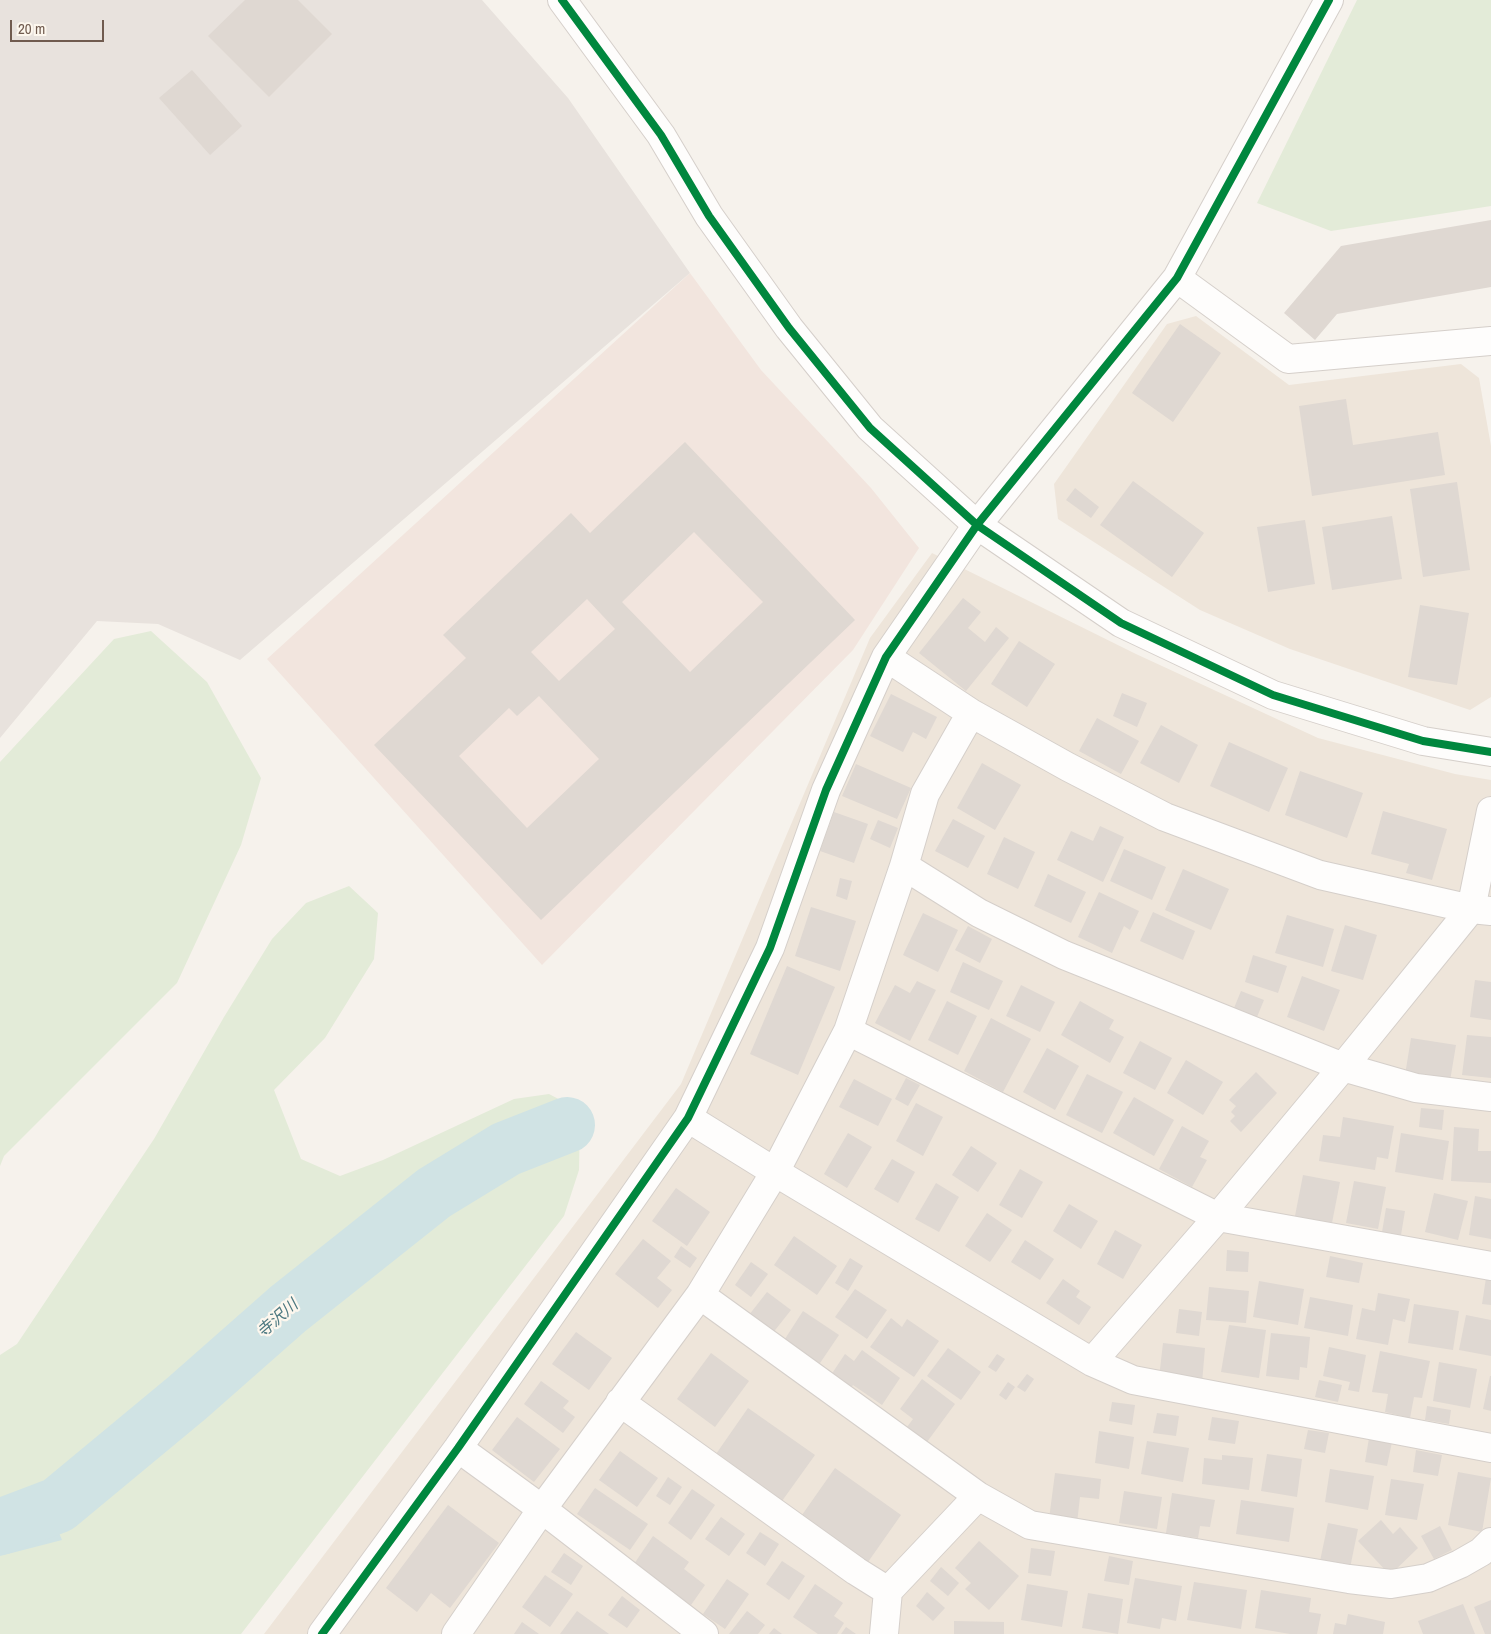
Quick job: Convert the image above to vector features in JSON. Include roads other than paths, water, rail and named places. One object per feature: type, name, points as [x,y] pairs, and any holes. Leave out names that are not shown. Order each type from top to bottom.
[{"type":"street","points":[[562,0],[661,134],[709,216],[789,328],[870,428],[978,525],[1121,623],[1273,695],[1423,741],[1491,752]]},
{"type":"street","points":[[322,1634],[458,1448],[688,1118],[770,948],[826,790],[886,657],[978,525],[1178,278],[1329,0]]},
{"type":"street","points":[[1178,278],[1288,359],[1491,340]]},
{"type":"street","points":[[886,657],[972,713],[1068,767],[1165,817],[1320,875],[1481,910]]},
{"type":"street","points":[[456,1634],[542,1509],[700,1295],[775,1172],[848,1030],[904,866],[925,794],[972,713]]},
{"type":"street","points":[[1092,1362],[1218,1217],[1343,1067],[1481,910],[1491,811]]},
{"type":"street","points":[[904,866],[979,913],[1064,954],[1343,1067],[1416,1088],[1491,1097]]},
{"type":"street","points":[[848,1030],[1218,1217],[1491,1266]]},
{"type":"street","points":[[688,1118],[1092,1362],[1133,1380],[1491,1448]]},
{"type":"street","points":[[700,1295],[978,1496],[1030,1525],[1349,1579],[1391,1584],[1428,1578],[1474,1556],[1491,1542]]},
{"type":"street","points":[[620,1402],[856,1571],[888,1591]]},
{"type":"street","points":[[458,1448],[542,1509],[704,1634]]},
{"type":"street","points":[[884,1634],[888,1591],[978,1496]]},
{"type":"waterway","name":"寺沢川","points":[[0,1527],[58,1505],[187,1398],[288,1309],[434,1193],[506,1149],[567,1125]]}]
